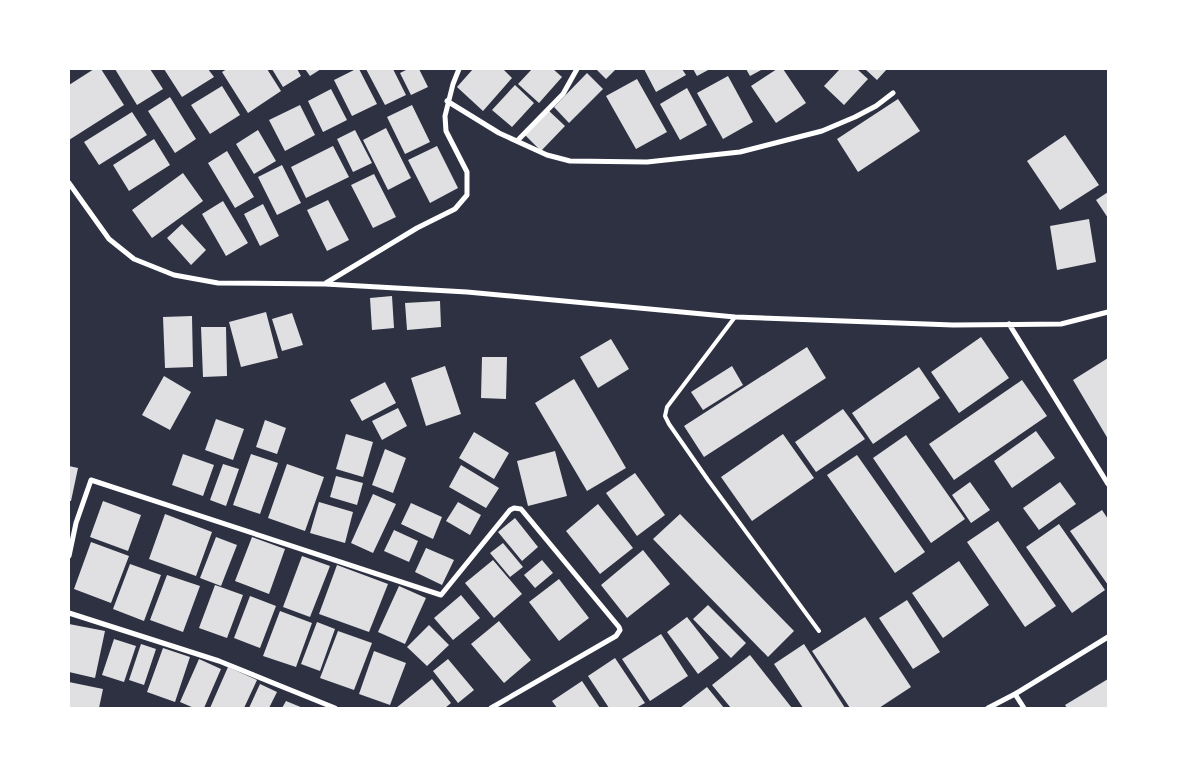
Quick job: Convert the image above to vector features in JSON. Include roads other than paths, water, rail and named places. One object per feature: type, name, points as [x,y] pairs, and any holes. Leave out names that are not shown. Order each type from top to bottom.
[{"type":"street","points":[[325,284],[417,228],[455,209],[467,196],[467,172],[446,131],[444,116],[459,69]]},
{"type":"street","points":[[518,140],[563,94],[577,69]]},
{"type":"street","points":[[448,101],[499,133],[518,140],[547,155],[570,161],[647,162],[708,157],[740,152],[822,130],[855,118],[876,106],[893,93]]},
{"type":"street","points":[[69,183],[110,239],[134,259],[174,275],[218,283],[325,284],[467,292],[735,317],[953,324],[1061,324],[1108,312]]},
{"type":"street","points":[[1010,324],[1108,484]]},
{"type":"street","points":[[69,556],[76,523],[91,480],[442,596],[510,510],[514,508],[521,509],[620,630],[616,636],[491,708]]},
{"type":"street","points":[[69,613],[219,661],[335,708]]},
{"type":"street","points":[[988,708],[1016,694],[1108,637]]},
{"type":"street","points":[[1016,694],[1024,708]]},
{"type":"lane","points":[[735,317],[667,407],[665,416],[668,424],[708,480],[819,631]]}]
